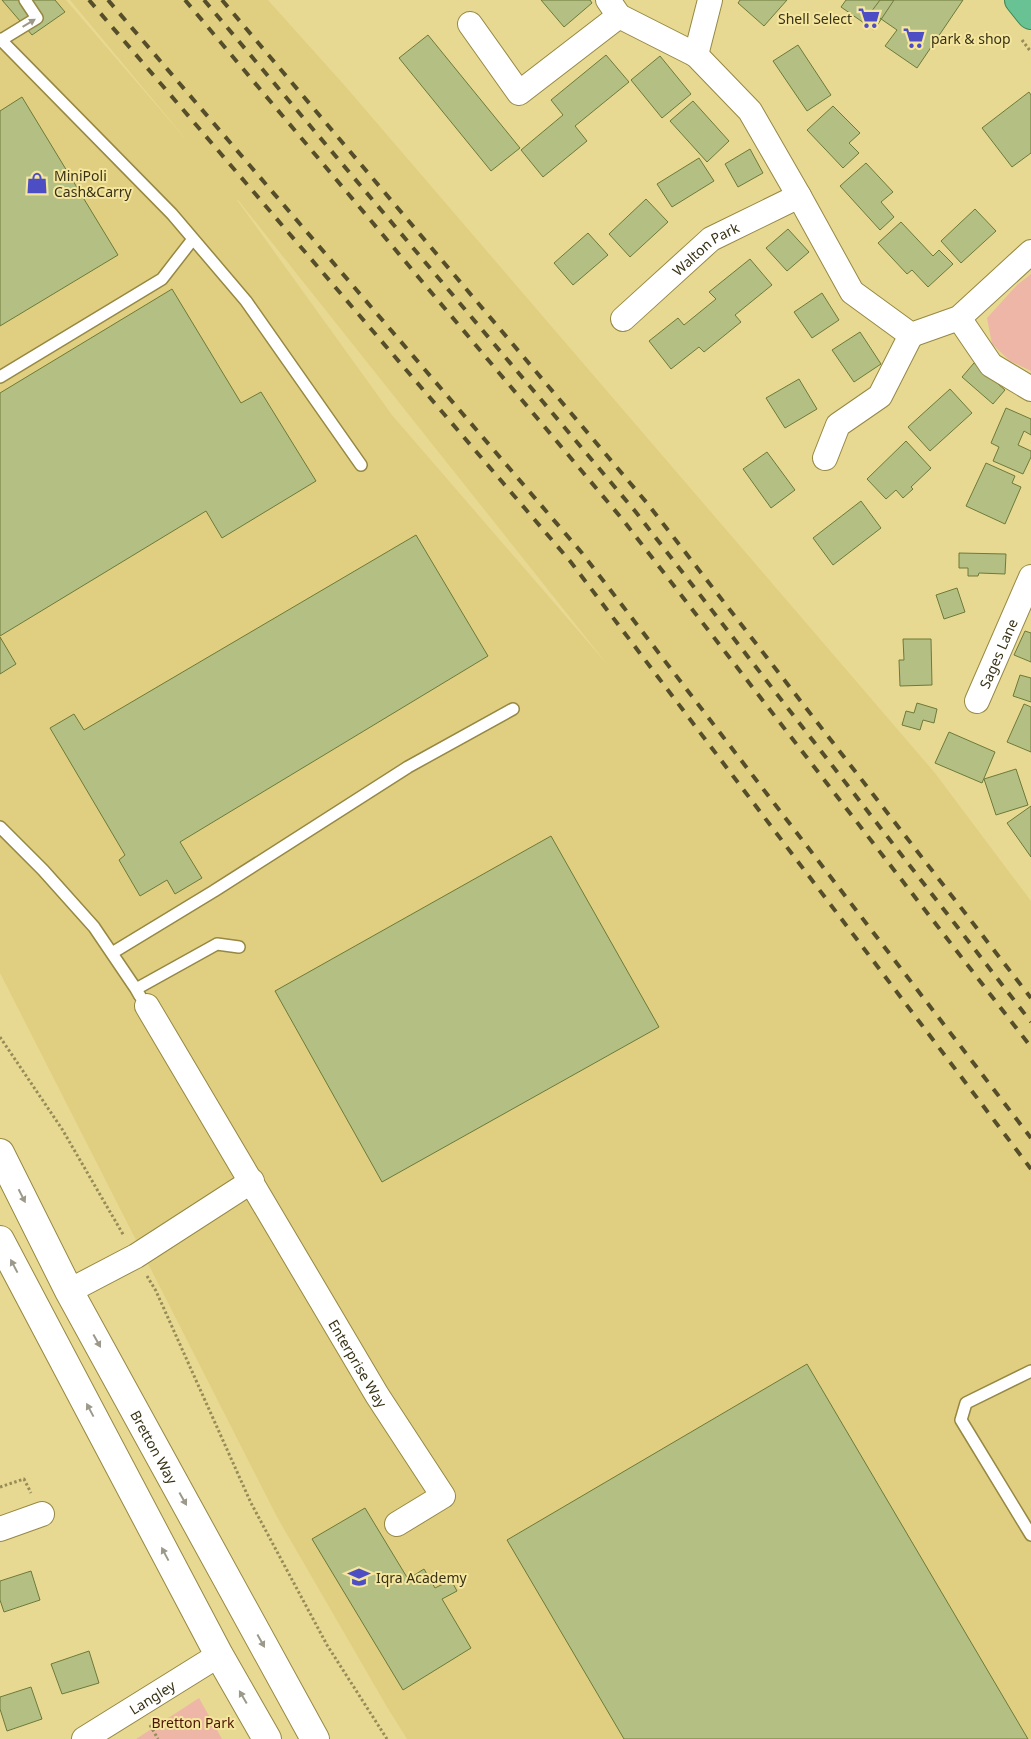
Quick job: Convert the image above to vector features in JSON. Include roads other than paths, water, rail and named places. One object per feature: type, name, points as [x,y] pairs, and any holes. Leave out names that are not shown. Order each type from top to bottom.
[{"type":"highway","points":[[1019,0],[1031,15]]},
{"type":"street","points":[[696,55],[710,0]]},
{"type":"street","points":[[470,24],[519,93],[613,8],[696,55],[750,112],[852,292],[911,335]]},
{"type":"street","name":"Walton Park","points":[[623,319],[711,239],[799,196]]},
{"type":"street","points":[[825,458],[838,425],[880,396],[911,335],[960,318],[1031,252]]},
{"type":"street","points":[[960,318],[991,365],[1031,389]]},
{"type":"street","name":"Sages Lane","points":[[977,701],[1031,577]]},
{"type":"street","name":"Enterprise Way","points":[[142,997],[252,1181],[376,1395],[442,1496],[396,1524]]},
{"type":"street","name":"Bretton Way","points":[[0,1153],[70,1291],[315,1739]]},
{"type":"street","points":[[70,1291],[136,1256],[252,1181]]},
{"type":"street","points":[[0,1240],[219,1655],[267,1739]]},
{"type":"street","points":[[0,1529],[42,1514]]},
{"type":"street","name":"Langley","points":[[84,1739],[219,1655]]},
{"type":"lane","points":[[25,0],[37,18],[1,40],[172,214],[246,301],[361,465]]},
{"type":"lane","points":[[0,377],[162,279],[193,239]]},
{"type":"lane","points":[[112,953],[214,891],[408,767],[513,709]]},
{"type":"lane","points":[[0,827],[43,870],[94,927],[142,997],[217,944],[239,947]]},
{"type":"lane","points":[[1031,1371],[966,1403],[961,1420],[1031,1535]]},
{"type":"railway","points":[[89,0],[570,561],[1031,1169]]},
{"type":"railway","points":[[108,0],[582,553],[1031,1138]]},
{"type":"railway","points":[[185,0],[623,520],[1031,1047]]},
{"type":"railway","points":[[204,0],[635,511],[1031,1022]]},
{"type":"railway","points":[[222,0],[647,503],[1031,998]]},
{"type":"place","name":"Shell Select","points":[[869,18]]},
{"type":"place","name":"park & shop","points":[[914,38]]},
{"type":"place","name":"MiniPoli Cash&Carry","points":[[37,183]]},
{"type":"place","name":"Iqra Academy","points":[[359,1577]]},
{"type":"park label","name":"Bretton Park","points":[[193,1722]]}]
